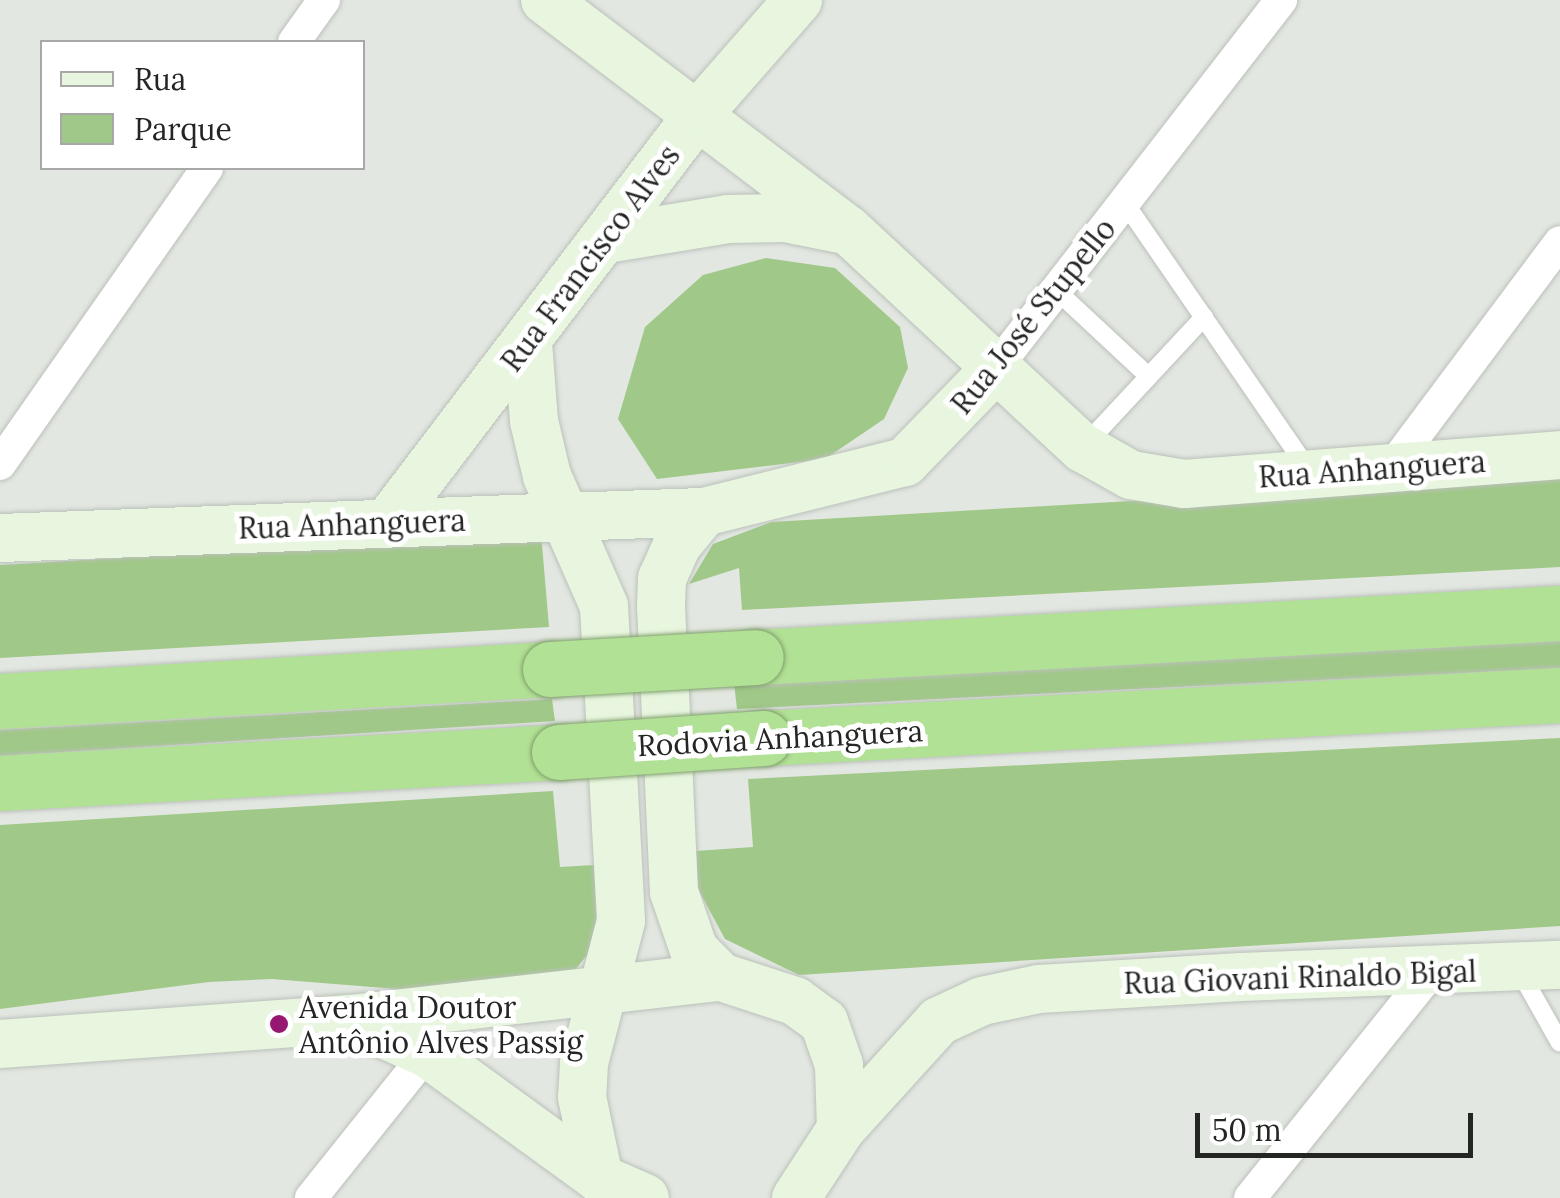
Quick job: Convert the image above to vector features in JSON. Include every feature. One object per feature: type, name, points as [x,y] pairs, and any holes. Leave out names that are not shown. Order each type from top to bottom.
[{"type":"highway","points":[[0,701],[1560,614]]},
{"type":"highway","name":"Rodovia Anhanguera","points":[[0,783],[1560,695]]},
{"type":"street","points":[[295,40],[324,0]]},
{"type":"street","name":"Rua Anhanguera","points":[[545,0],[700,112],[848,230],[1083,448],[1131,476],[1184,484],[1560,455]]},
{"type":"street","name":"Rua Francisco Alves","points":[[388,522],[700,112],[798,0]]},
{"type":"street","name":"Rua José Stupello","points":[[704,512],[904,462],[995,369],[1281,0]]},
{"type":"street","points":[[0,464],[206,170]]},
{"type":"street","points":[[606,239],[728,219],[785,218],[848,230]]},
{"type":"street","points":[[1391,468],[1560,242]]},
{"type":"street","points":[[528,342],[534,421],[564,516],[604,606],[621,922],[584,1063],[582,1097],[612,1188]]},
{"type":"street","points":[[704,512],[677,545],[662,578],[661,606],[674,892],[694,950],[720,977]]},
{"type":"street","name":"Rua Anhanguera","points":[[0,538],[704,512]]},
{"type":"street","name":"Rua Giovani Rinaldo Bigal","points":[[796,1198],[840,1128],[940,1021],[982,1000],[1040,990],[1538,966]]},
{"type":"street","points":[[1250,1198],[1430,972]]},
{"type":"street","points":[[0,1044],[350,1019],[720,977],[795,1001],[824,1022],[840,1065],[840,1128]]},
{"type":"street","points":[[350,1019],[427,1053],[612,1188],[645,1198]]},
{"type":"street","points":[[311,1198],[427,1053]]},
{"type":"lane","points":[[1125,203],[1311,474]]},
{"type":"lane","points":[[1056,290],[1146,375]]},
{"type":"lane","points":[[1083,448],[1146,375],[1204,317]]},
{"type":"lane","points":[[1538,966],[1560,1042]]},
{"type":"green space","points":[[766,258],[835,268],[900,327],[908,368],[884,419],[825,459],[657,479],[618,419],[645,327],[703,275]]},
{"type":"green space","points":[[1560,476],[1560,567],[742,610],[739,568],[689,584],[713,544],[771,522]]},
{"type":"green space","points":[[541,533],[549,627],[0,658],[0,565]]},
{"type":"green space","points":[[1560,638],[1560,668],[737,709],[734,683]]},
{"type":"green space","points":[[552,699],[555,721],[0,756],[0,730]]},
{"type":"green space","points":[[1560,738],[1560,926],[799,975],[725,939],[698,889],[696,851],[753,847],[748,779]]},
{"type":"green space","points":[[553,791],[560,867],[611,864],[593,948],[574,971],[435,992],[272,979],[209,982],[0,1009],[0,825]]},
{"type":"place","name":"Avenida Doutor Antônio Alves Passig","points":[[279,1024]]}]
